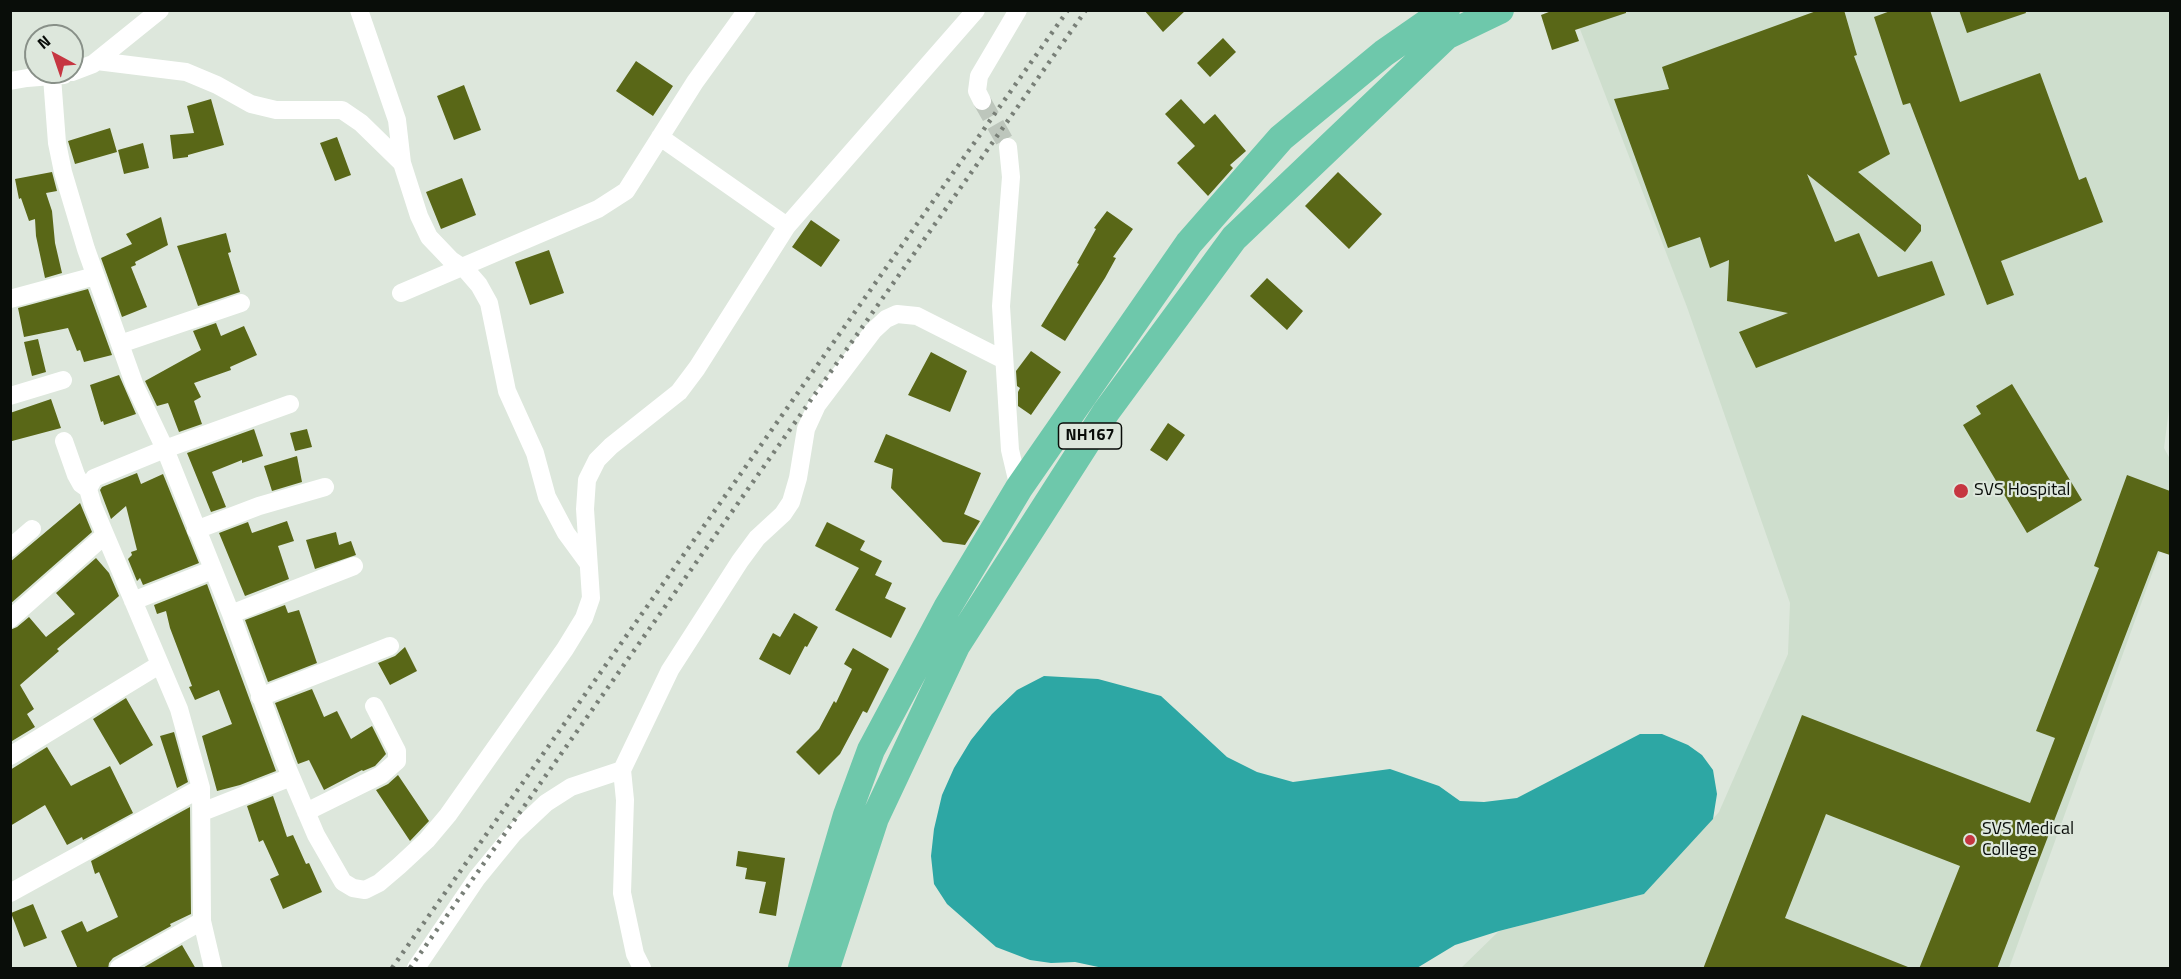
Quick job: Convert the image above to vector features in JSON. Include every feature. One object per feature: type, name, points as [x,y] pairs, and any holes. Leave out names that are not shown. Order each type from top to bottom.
[{"type":"highway","name":"NH167","points":[[802,969],[847,814],[871,750],[947,608],[1019,488],[1189,243],[1281,138],[1384,53],[1446,10]]},
{"type":"highway","name":"NH167","points":[[826,969],[874,818],[956,646],[1106,412],[1234,238],[1446,36],[1500,10]]},
{"type":"street","points":[[84,67],[97,61],[160,10]]},
{"type":"street","points":[[359,10],[397,120],[402,163],[418,216],[429,237],[479,285],[489,303],[507,391],[535,453],[547,497],[566,533],[589,564]]},
{"type":"street","points":[[400,293],[598,209],[626,191],[694,82],[747,10]]},
{"type":"street","points":[[53,84],[57,143],[75,213],[135,386],[165,449],[231,614],[291,777],[316,835],[343,882],[353,888],[365,890],[379,883],[399,866],[427,840],[448,815],[565,650],[584,618],[591,598],[585,536],[587,480],[597,460],[611,446],[679,392],[697,368],[787,226],[976,10]]},
{"type":"street","points":[[982,101],[977,91],[979,76],[1018,10]]},
{"type":"street","points":[[97,61],[186,72],[217,85],[251,104],[276,110],[342,110],[361,123],[402,163]]},
{"type":"street","points":[[660,137],[787,226]]},
{"type":"street","points":[[1008,147],[1011,177],[1001,306],[1010,450],[1019,488]]},
{"type":"street","points":[[10,299],[95,276]]},
{"type":"street","points":[[120,344],[241,303]]},
{"type":"street","points":[[642,969],[635,954],[622,893],[625,800],[622,770],[670,670],[740,561],[791,502],[798,478],[806,429],[817,405],[873,331],[886,319],[897,314],[917,316],[1004,360]]},
{"type":"street","points":[[10,396],[63,380]]},
{"type":"street","points":[[88,489],[94,478],[165,449],[290,404]]},
{"type":"street","points":[[64,441],[76,475],[81,484],[88,489],[159,665],[179,708],[201,788],[202,921],[213,969]]},
{"type":"street","points":[[196,530],[259,506],[325,487]]},
{"type":"street","points":[[10,548],[32,529]]},
{"type":"street","points":[[10,619],[105,535]]},
{"type":"street","points":[[231,614],[354,566]]},
{"type":"street","points":[[133,601],[212,570]]},
{"type":"street","points":[[260,697],[390,646]]},
{"type":"street","points":[[10,756],[159,665]]},
{"type":"street","points":[[306,812],[381,775],[397,761],[397,751],[374,706]]},
{"type":"street","points":[[416,969],[477,878],[513,834],[546,803],[571,787],[622,770]]},
{"type":"street","points":[[202,812],[291,777]]},
{"type":"street","points":[[10,892],[201,788]]},
{"type":"street","points":[[119,969],[202,921]]},
{"type":"shaded area","name":"SVS Hospital","points":[[1573,11],[2170,11],[2170,401],[2164,448],[2170,459],[2170,524],[2009,968],[1461,968],[1499,931],[1644,894],[1719,812],[1788,654],[1790,603],[1687,307]]},
{"type":"water","points":[[1044,676],[1098,679],[1161,696],[1227,757],[1257,772],[1293,782],[1390,769],[1439,786],[1460,801],[1484,802],[1517,798],[1640,734],[1662,734],[1688,745],[1702,755],[1713,770],[1717,794],[1713,819],[1644,894],[1499,931],[1455,945],[1417,968],[1103,968],[1075,962],[1051,963],[1030,960],[996,947],[947,904],[934,884],[931,856],[934,829],[942,795],[954,768],[971,740],[992,714],[1017,690]]},
{"type":"building","points":[[1144,10],[1186,10],[1163,32]]},
{"type":"building","points":[[1554,10],[1626,10],[1626,13],[1575,30],[1579,41],[1552,50],[1541,15]]},
{"type":"building","points":[[1819,10],[1844,10],[1857,55],[1854,56],[1890,154],[1858,172],[1921,225],[1921,231],[1905,252],[1807,174],[1835,242],[1859,233],[1878,277],[1932,261],[1945,295],[1756,368],[1739,332],[1788,313],[1727,301],[1729,260],[1710,268],[1700,237],[1668,248],[1614,99],[1669,89],[1662,67]]},
{"type":"building","points":[[1893,10],[1930,10],[1960,102],[2040,73],[2079,180],[2086,177],[2103,222],[2001,261],[2014,295],[1987,305],[1910,103],[1903,105],[1874,17]]},
{"type":"building","points":[[1959,10],[2025,10],[2026,13],[1967,33]]},
{"type":"building","points":[[1223,38],[1236,52],[1210,77],[1197,63]]},
{"type":"building","points":[[636,61],[673,86],[653,116],[616,91]]},
{"type":"building","points":[[464,85],[481,130],[454,140],[437,96]]},
{"type":"building","points":[[211,99],[224,145],[188,155],[188,157],[173,159],[170,135],[194,133],[187,106]]},
{"type":"building","points":[[1181,99],[1204,124],[1215,114],[1246,151],[1230,165],[1233,168],[1208,196],[1177,163],[1195,146],[1165,114]]},
{"type":"building","points":[[110,128],[117,152],[75,164],[68,141]]},
{"type":"building","points":[[337,137],[351,175],[335,181],[320,143]]},
{"type":"building","points":[[143,143],[149,168],[124,174],[118,150]]},
{"type":"building","points":[[52,172],[57,191],[46,193],[52,211],[55,243],[62,273],[45,278],[36,236],[35,219],[29,221],[21,198],[19,199],[15,179]]},
{"type":"building","points":[[1338,172],[1382,214],[1349,249],[1305,206]]},
{"type":"building","points":[[462,178],[476,215],[441,229],[426,192]]},
{"type":"building","points":[[1107,211],[1133,229],[1113,257],[1116,258],[1105,278],[1065,341],[1041,326],[1079,264],[1077,263],[1096,229],[1094,228]]},
{"type":"building","points":[[161,217],[168,245],[135,262],[136,265],[131,267],[147,307],[122,317],[101,258],[132,244],[126,234]]},
{"type":"building","points":[[811,220],[840,240],[821,267],[792,247]]},
{"type":"building","points":[[226,233],[231,252],[228,253],[240,292],[198,306],[177,246]]},
{"type":"building","points":[[549,250],[564,293],[530,305],[515,262]]},
{"type":"building","points":[[1267,278],[1303,311],[1287,330],[1250,296]]},
{"type":"building","points":[[88,289],[112,355],[84,362],[68,328],[24,337],[18,308]]},
{"type":"building","points":[[216,323],[221,336],[244,326],[257,355],[230,367],[231,370],[194,383],[201,397],[194,401],[202,424],[179,432],[168,403],[157,406],[145,381],[201,350],[193,331]]},
{"type":"building","points":[[38,339],[46,372],[32,376],[24,342]]},
{"type":"building","points":[[1031,351],[1061,372],[1031,415],[1018,406],[1020,388],[1017,386],[1016,371]]},
{"type":"building","points":[[931,352],[967,371],[950,412],[908,395]]},
{"type":"building","points":[[119,375],[136,414],[104,425],[103,421],[101,422],[90,385]]},
{"type":"building","points":[[2012,384],[2082,500],[2027,533],[1963,425],[1981,414],[1976,406]]},
{"type":"building","points":[[51,399],[61,428],[12,441],[10,413]]},
{"type":"building","points":[[1168,423],[1185,435],[1167,461],[1150,450]]},
{"type":"building","points":[[254,429],[263,456],[242,463],[242,460],[212,472],[226,507],[211,512],[187,453]]},
{"type":"building","points":[[307,429],[312,447],[295,451],[290,433]]},
{"type":"building","points":[[886,434],[981,473],[964,514],[980,521],[965,545],[943,542],[891,488],[893,469],[874,462]]},
{"type":"building","points":[[297,456],[302,482],[272,491],[264,466]]},
{"type":"building","points":[[137,473],[141,484],[163,474],[199,563],[143,585],[140,578],[137,581],[128,559],[132,555],[131,552],[137,550],[126,506],[111,519],[100,490],[102,487]]},
{"type":"building","name":"SVS Medical College","points":[[2127,475],[2170,491],[2170,555],[2158,551],[1997,969],[1919,969],[1960,866],[1826,814],[1785,918],[1913,969],[1703,969],[1802,715],[2030,803],[2055,738],[2036,731],[2099,568],[2094,566]]},
{"type":"building","points":[[80,503],[92,532],[10,604],[10,562]]},
{"type":"building","points":[[287,521],[294,541],[278,546],[289,579],[245,596],[219,533],[248,522],[252,533]]},
{"type":"building","points":[[827,522],[865,541],[860,550],[882,561],[875,575],[892,583],[885,598],[906,608],[891,638],[835,610],[859,568],[815,546]]},
{"type":"building","points":[[336,532],[339,545],[351,541],[356,555],[315,569],[306,540]]},
{"type":"building","points":[[96,558],[109,573],[119,596],[57,649],[59,651],[20,685],[34,709],[27,714],[35,727],[12,741],[10,739],[10,630],[29,617],[46,637],[75,614],[56,593]]},
{"type":"building","points":[[207,584],[276,771],[217,791],[202,736],[232,724],[219,690],[195,700],[166,611],[157,614],[154,605]]},
{"type":"building","points":[[285,605],[288,613],[299,610],[317,663],[268,682],[245,620]]},
{"type":"building","points":[[794,613],[818,627],[790,675],[759,659],[773,633],[780,637]]},
{"type":"building","points":[[405,647],[417,671],[390,685],[378,663],[395,656]]},
{"type":"building","points":[[853,648],[889,669],[867,713],[863,711],[840,754],[819,775],[796,752],[819,729],[834,701],[836,703],[852,669],[844,664]]},
{"type":"building","points":[[312,689],[324,717],[337,711],[351,739],[372,726],[386,754],[375,766],[362,770],[324,790],[309,760],[298,764],[275,703]]},
{"type":"building","points":[[126,698],[153,745],[120,765],[93,719]]},
{"type":"building","points":[[174,732],[188,782],[177,788],[160,736]]},
{"type":"building","points":[[47,747],[71,786],[110,766],[133,813],[83,840],[82,837],[67,845],[45,805],[10,826],[10,770]]},
{"type":"building","points":[[398,775],[429,821],[410,841],[376,790],[388,784]]},
{"type":"building","points":[[273,796],[287,837],[293,835],[322,892],[283,909],[270,879],[279,875],[263,840],[259,842],[247,806]]},
{"type":"building","points":[[190,807],[191,914],[113,958],[108,969],[78,969],[61,931],[82,921],[87,932],[118,917],[99,872],[95,874],[91,861]]},
{"type":"building","points":[[738,851],[785,858],[776,916],[759,913],[766,882],[745,879],[747,868],[736,866]]},
{"type":"building","points":[[33,904],[47,938],[24,947],[11,913]]},
{"type":"building","points":[[182,945],[196,969],[141,969]]},
{"type":"tunnel","points":[[982,101],[1008,147]]},
{"type":"railway","points":[[392,968],[1068,10]]},
{"type":"railway","points":[[410,968],[1086,10]]},
{"type":"place","name":"SVS Hospital","points":[[1961,491]]},
{"type":"place","name":"SVS Medical College","points":[[1970,840]]}]
